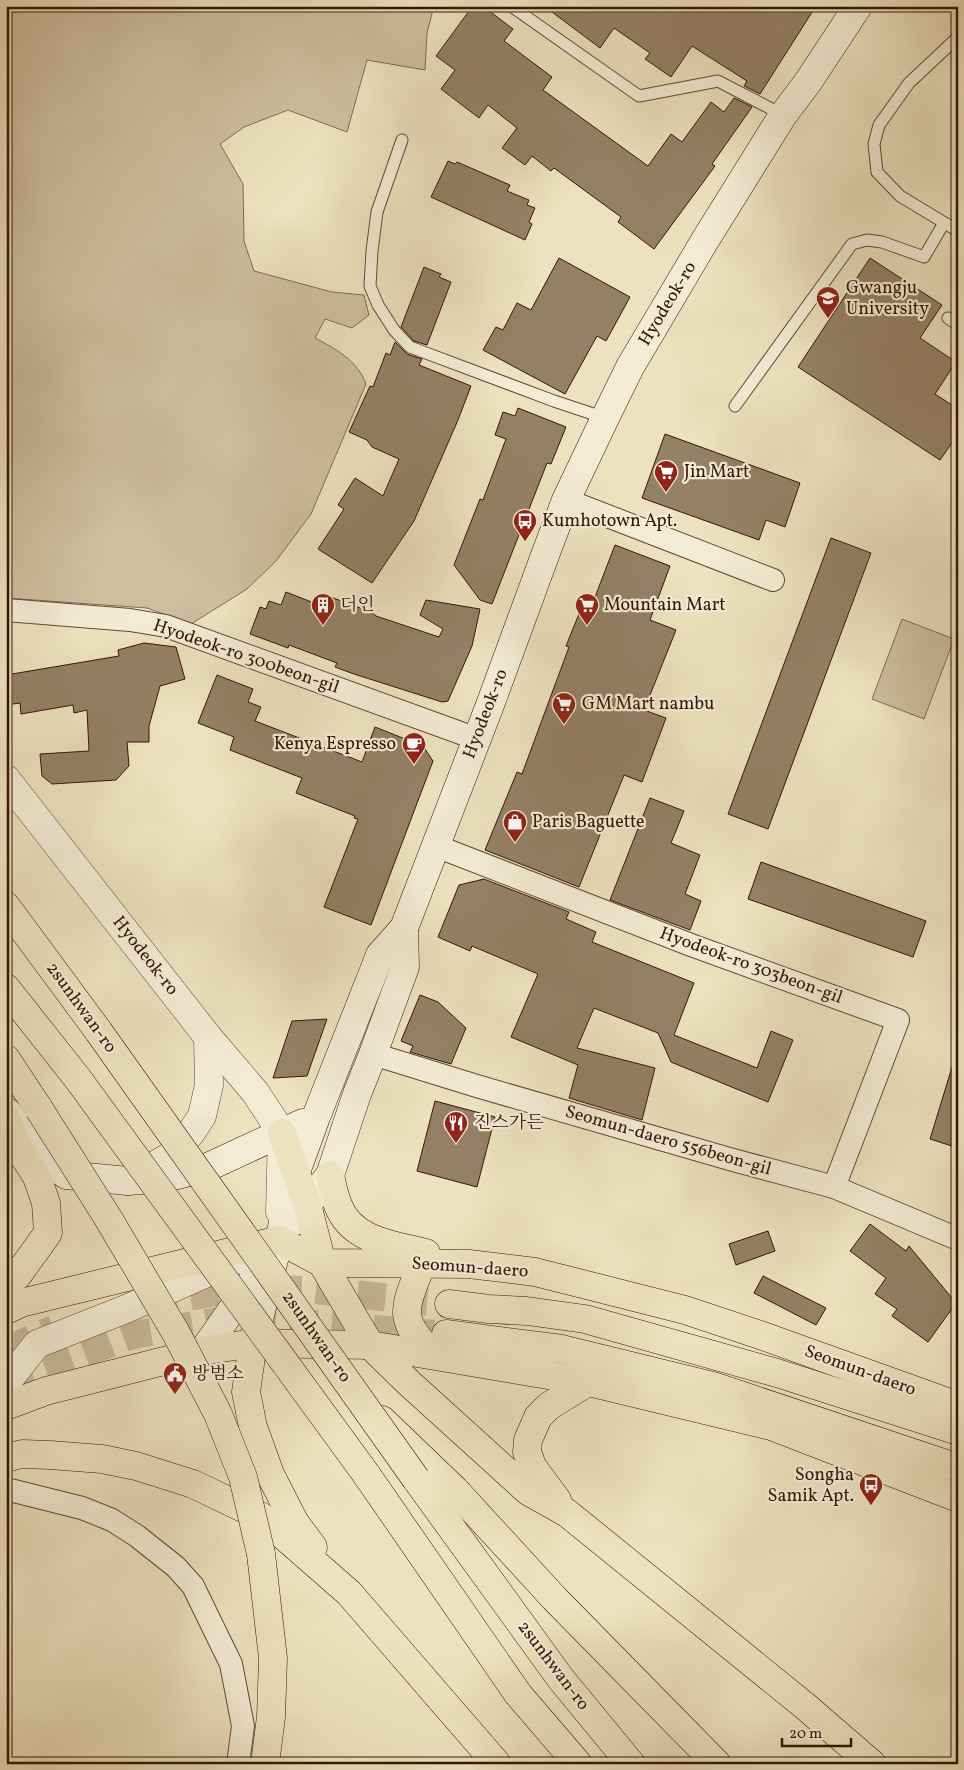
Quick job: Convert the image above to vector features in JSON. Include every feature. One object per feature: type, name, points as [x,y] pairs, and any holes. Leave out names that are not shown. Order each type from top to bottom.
[{"type":"main road","name":"Hyodeok-ro","points":[[279,1240],[296,1172],[316,1117],[380,955],[404,928],[566,500],[630,367],[704,242],[783,115],[858,6]]},
{"type":"main road","name":"Hyodeok-ro","points":[[6,779],[208,1037],[255,1092],[282,1133]]},
{"type":"main road","name":"2sunhwan-ro","points":[[6,906],[99,1032],[560,1679],[631,1764]]},
{"type":"main road","name":"Hyodeok-ro","points":[[203,1351],[279,1240],[330,1175],[357,1094],[404,967],[404,928]]},
{"type":"main road","points":[[6,988],[78,1078],[366,1474],[518,1694],[578,1764]]},
{"type":"main road","points":[[128,1181],[169,1156],[190,1134],[202,1116],[209,1085],[208,1037]]},
{"type":"main road","points":[[6,1059],[108,1218],[176,1333],[218,1414],[243,1477],[261,1554],[273,1658],[271,1717],[265,1764]]},
{"type":"main road","points":[[6,1110],[44,1157],[66,1175],[128,1181],[166,1178],[208,1167],[316,1117],[357,1094]]},
{"type":"main road","points":[[6,1119],[19,1149],[37,1177],[46,1203],[48,1233],[17,1276],[6,1283]]},
{"type":"main road","points":[[282,1133],[308,1204],[322,1263],[370,1345],[528,1491],[567,1514],[805,1706],[872,1764]]},
{"type":"main road","points":[[282,1133],[279,1240],[253,1342],[246,1392],[253,1427],[270,1474],[295,1523],[349,1593],[497,1764]]},
{"type":"main road","points":[[330,1175],[338,1206],[350,1225],[371,1239],[469,1264]]},
{"type":"main road","points":[[6,1310],[21,1303],[279,1240]]},
{"type":"main road","points":[[6,1383],[37,1344],[126,1308],[279,1240]]},
{"type":"main road","name":"Seomun-daero","points":[[279,1240],[322,1263],[469,1264],[535,1272],[685,1310],[770,1338],[958,1406]]},
{"type":"main road","points":[[422,1263],[407,1302],[407,1316],[410,1328],[418,1341],[771,1426],[958,1498]]},
{"type":"main road","name":"Seomun-daero","points":[[449,1304],[527,1311],[585,1319],[777,1372],[958,1431]]},
{"type":"main road","points":[[6,1406],[46,1391],[203,1351],[253,1342],[562,1349],[713,1386],[958,1468]]},
{"type":"main road","points":[[567,1514],[532,1466],[527,1452],[528,1440],[538,1417],[549,1406],[588,1382]]},
{"type":"main road","points":[[358,1396],[455,1490],[561,1605],[717,1764]]},
{"type":"main road","points":[[6,1458],[22,1454],[102,1459],[136,1466],[193,1484],[262,1517],[349,1593]]},
{"type":"street","points":[[566,500],[773,580]]},
{"type":"street","name":"Hyodeok-ro 300beon-gil","points":[[6,610],[130,620],[166,626],[477,739]]},
{"type":"street","name":"Hyodeok-ro 303beon-gil","points":[[436,846],[691,945],[898,1020],[834,1187]]},
{"type":"street","name":"Seomun-daero 556beon-gil","points":[[373,1054],[714,1154],[834,1187],[958,1240]]},
{"type":"street","points":[[6,1489],[82,1508],[112,1520],[137,1536],[176,1566],[193,1586],[231,1664],[243,1726],[238,1764]]},
{"type":"lane","points":[[512,6],[639,96],[718,81],[783,115]]},
{"type":"lane","points":[[958,37],[909,83],[879,125],[874,144],[876,172],[900,196],[958,231]]},
{"type":"lane","points":[[402,140],[377,212],[370,286],[378,306],[394,330],[410,347],[526,391],[605,418]]},
{"type":"lane","points":[[735,406],[852,244],[867,240],[882,242],[924,257],[944,223]]},
{"type":"lane","points":[[948,318],[958,325]]},
{"type":"shaded area","points":[[6,6],[434,6],[427,33],[425,70],[367,60],[347,132],[288,110],[244,127],[220,144],[243,184],[244,241],[254,271],[332,292],[364,295],[369,315],[352,328],[325,319],[315,338],[338,351],[352,362],[366,384],[311,514],[276,561],[247,589],[191,624],[147,608],[6,598]]},
{"type":"shaded area","points":[[902,619],[954,639],[924,719],[872,699]]},
{"type":"building","points":[[544,6],[816,6],[760,94],[744,86],[747,81],[692,46],[671,77],[645,59],[650,53],[614,28],[600,48]]},
{"type":"building","points":[[472,7],[484,7],[513,29],[504,41],[552,77],[543,90],[648,166],[671,134],[682,142],[711,102],[724,112],[734,98],[752,107],[712,164],[715,166],[654,249],[618,222],[621,217],[554,168],[551,171],[532,156],[525,165],[502,148],[517,128],[488,105],[479,118],[441,89],[455,70],[436,56]]},
{"type":"building","points":[[448,161],[455,164],[457,162],[510,185],[507,191],[529,200],[527,205],[535,208],[529,222],[532,224],[525,240],[431,197]]},
{"type":"building","points":[[559,258],[630,297],[606,341],[597,336],[565,394],[483,350],[496,327],[503,330],[517,303],[531,310]]},
{"type":"building","points":[[870,258],[942,305],[920,338],[956,362],[935,394],[958,409],[958,434],[940,460],[798,367]]},
{"type":"building","points":[[424,267],[441,274],[439,277],[451,282],[427,345],[414,341],[401,327]]},
{"type":"building","points":[[395,342],[407,354],[422,359],[419,365],[471,386],[414,521],[372,583],[318,549],[344,509],[338,505],[355,478],[383,496],[399,459],[372,447],[367,440],[349,432],[370,386],[373,387],[386,353],[390,355]]},
{"type":"building","points":[[518,408],[566,427],[551,464],[547,463],[492,604],[480,600],[454,565],[480,499],[483,500],[506,439],[495,435],[503,412],[515,416]]},
{"type":"building","points":[[665,434],[800,483],[785,527],[766,520],[759,540],[642,498]]},
{"type":"building","points":[[831,538],[871,553],[768,829],[728,814]]},
{"type":"building","points":[[615,545],[670,566],[650,620],[676,630],[644,710],[666,718],[642,782],[624,775],[579,887],[485,850],[517,772],[522,774],[569,647],[566,646],[587,594],[595,597]]},
{"type":"building","points":[[286,592],[314,603],[315,599],[326,603],[328,596],[371,612],[376,616],[439,637],[443,629],[420,615],[426,600],[480,609],[472,646],[448,701],[442,702],[354,674],[335,667],[337,663],[289,645],[288,648],[250,634],[260,607],[266,609],[269,601],[281,605]]},
{"type":"building","points":[[144,643],[176,647],[185,679],[160,686],[149,726],[149,742],[127,742],[129,766],[116,780],[52,784],[42,776],[40,754],[89,751],[87,710],[74,713],[73,705],[21,714],[20,703],[6,705],[6,675],[119,656],[118,650]]},
{"type":"building","points":[[217,675],[253,689],[248,702],[261,707],[255,721],[362,762],[375,727],[423,746],[433,761],[371,925],[324,907],[358,819],[354,818],[355,816],[296,793],[302,778],[230,750],[234,737],[198,723]]},
{"type":"building","points":[[650,798],[684,811],[671,843],[700,855],[685,894],[701,901],[690,930],[610,900]]},
{"type":"building","points":[[761,862],[926,921],[913,957],[748,899]]},
{"type":"building","points":[[484,879],[569,912],[566,919],[596,932],[592,942],[694,983],[674,1035],[757,1068],[771,1031],[793,1040],[768,1102],[671,1062],[658,1033],[594,1008],[577,1048],[655,1068],[642,1120],[569,1098],[578,1065],[511,1037],[538,974],[472,946],[470,951],[438,937],[459,885]]},
{"type":"building","points":[[420,995],[438,1002],[466,1028],[451,1064],[410,1052],[413,1046],[401,1041]]},
{"type":"building","points":[[327,1019],[307,1076],[273,1078],[292,1021]]},
{"type":"building","points":[[953,1064],[958,1065],[958,1148],[930,1139]]},
{"type":"building","name":"진스가든","points":[[435,1101],[495,1117],[477,1187],[417,1171]]},
{"type":"building","points":[[870,1224],[906,1251],[909,1246],[956,1303],[928,1342],[892,1316],[897,1309],[875,1294],[886,1278],[850,1251]]},
{"type":"building","points":[[768,1231],[775,1251],[736,1265],[729,1244]]},
{"type":"building","points":[[763,1276],[826,1308],[816,1325],[754,1293]]},
{"type":"tunnel","points":[[149,1303],[237,1289],[314,1290],[449,1304]]},
{"type":"tunnel","points":[[6,1383],[132,1335],[239,1318],[434,1334]]},
{"type":"tunnel","points":[[6,1350],[54,1329]]},
{"type":"place","name":"Gwangju University","points":[[828,319]]},
{"type":"place","name":"Jin Mart","points":[[666,493]]},
{"type":"place","name":"Kumhotown Apt.","points":[[525,542]]},
{"type":"place","name":"더인","points":[[323,626]]},
{"type":"place","name":"Mountain Mart","points":[[587,626]]},
{"type":"place","name":"GM Mart nambu","points":[[564,725]]},
{"type":"place","name":"Kenya Espresso","points":[[414,765]]},
{"type":"place","name":"Paris Baguette","points":[[515,843]]},
{"type":"place","name":"진스가든","points":[[456,1144]]},
{"type":"place","name":"방범소","points":[[175,1395]]},
{"type":"place","name":"Songha Samik Apt.","points":[[871,1506]]}]
